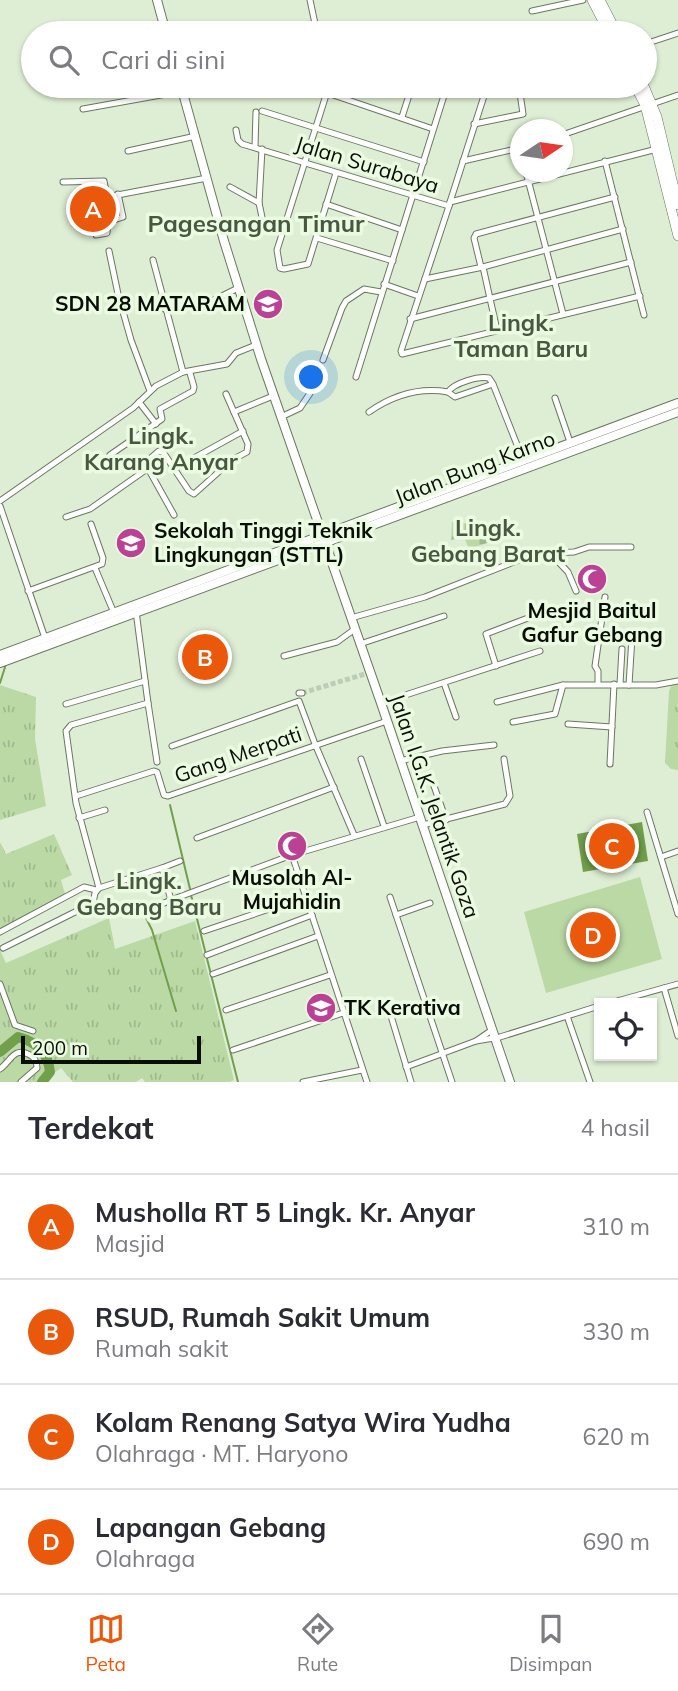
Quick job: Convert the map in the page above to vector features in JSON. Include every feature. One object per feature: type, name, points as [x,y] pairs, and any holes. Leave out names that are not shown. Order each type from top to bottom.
[{"type":"main road","points":[[592,0],[603,21]]},
{"type":"main road","points":[[600,0],[611,21]]},
{"type":"main road","points":[[644,98],[648,104]]},
{"type":"main road","points":[[647,98],[678,205]]},
{"type":"main road","points":[[660,148],[678,236]]},
{"type":"street","points":[[157,0],[163,21]]},
{"type":"street","points":[[310,0],[314,21]]},
{"type":"street","points":[[532,12],[583,0]]},
{"type":"street","points":[[657,40],[678,33]]},
{"type":"street","points":[[573,131],[678,95]]},
{"type":"street","points":[[83,109],[135,98]]},
{"type":"street","name":"Jalan I.G.K. Jelantik Goza","points":[[185,98],[238,288],[273,397],[510,1082]]},
{"type":"street","points":[[326,98],[276,257],[282,269],[309,263],[337,173]]},
{"type":"street","points":[[351,98],[433,130]]},
{"type":"street","points":[[402,117],[408,98]]},
{"type":"street","points":[[356,377],[443,98]]},
{"type":"street","points":[[483,98],[401,351],[406,355],[640,296]]},
{"type":"street","points":[[474,124],[523,114],[521,98]]},
{"type":"street","points":[[262,222],[259,203],[259,111],[424,162]]},
{"type":"street","points":[[236,130],[239,143],[259,148]]},
{"type":"street","points":[[128,151],[196,136]]},
{"type":"street","name":"Jalan Surabaya","points":[[259,148],[412,197],[449,204],[529,182]]},
{"type":"street","name":"Jalan Surabaya","points":[[573,170],[660,148]]},
{"type":"street","points":[[463,161],[510,151]]},
{"type":"street","points":[[605,161],[644,315]]},
{"type":"street","points":[[92,200],[207,178]]},
{"type":"street","points":[[63,182],[104,181],[107,197]]},
{"type":"street","points":[[529,182],[563,314]]},
{"type":"street","points":[[230,187],[259,203]]},
{"type":"street","points":[[96,235],[107,233],[108,222],[122,218],[118,194]]},
{"type":"street","points":[[497,330],[474,236],[615,197]]},
{"type":"street","points":[[326,204],[402,230]]},
{"type":"street","points":[[425,279],[482,267],[623,229]]},
{"type":"street","points":[[317,238],[393,261]]},
{"type":"street","points":[[109,251],[124,317],[150,391]]},
{"type":"street","points":[[110,455],[156,424],[162,419],[160,409],[193,391],[194,387],[186,372],[165,309],[153,260]]},
{"type":"street","points":[[410,319],[631,262]]},
{"type":"street","points":[[384,284],[418,296]]},
{"type":"street","points":[[165,309],[206,303],[238,288]]},
{"type":"street","points":[[323,360],[346,301],[364,289],[381,292]]},
{"type":"street","points":[[158,762],[136,610],[114,614],[47,642],[0,503],[139,402],[150,391],[186,372],[227,364],[236,353],[256,345]]},
{"type":"street","points":[[448,392],[451,387],[484,377],[489,378],[523,460]]},
{"type":"street","points":[[281,417],[300,408],[319,380]]},
{"type":"street","points":[[369,412],[384,402],[405,394],[434,390],[448,392],[455,397],[493,384]]},
{"type":"street","points":[[174,515],[146,468],[146,462],[161,451],[189,491],[194,494],[232,460],[248,450],[243,431],[226,394]]},
{"type":"street","points":[[234,412],[273,397]]},
{"type":"street","points":[[555,398],[570,442]]},
{"type":"street","points":[[139,402],[156,424]]},
{"type":"street","points":[[465,487],[523,460],[570,442],[592,438],[678,403]]},
{"type":"street","name":"Jalan Bung Karno","points":[[3,659],[592,438],[678,412]]},
{"type":"street","points":[[174,469],[243,431]]},
{"type":"street","points":[[66,517],[90,509],[146,468]]},
{"type":"street","points":[[28,591],[102,564],[103,558],[91,524]]},
{"type":"street","points":[[351,618],[425,597],[534,555],[580,551],[589,547],[631,547]]},
{"type":"street","points":[[551,554],[568,572],[576,591]]},
{"type":"street","points":[[95,568],[114,614]]},
{"type":"street","points":[[598,684],[596,666],[605,597]]},
{"type":"street","points":[[360,645],[444,616]]},
{"type":"street","points":[[496,666],[486,639],[487,633],[528,618]]},
{"type":"street","points":[[284,656],[337,642],[355,629]]},
{"type":"street","points":[[629,685],[632,637]]},
{"type":"street","points":[[610,764],[622,649]]},
{"type":"street","points":[[381,703],[540,651]]},
{"type":"street","points":[[66,704],[145,681]]},
{"type":"street","points":[[497,702],[567,685],[656,685],[678,681]]},
{"type":"street","points":[[444,683],[456,717]]},
{"type":"street","points":[[513,722],[557,713],[567,685]]},
{"type":"street","points":[[172,746],[299,701],[354,835]]},
{"type":"street","points":[[3,948],[93,902],[97,889],[79,818],[67,729],[71,725],[148,703]]},
{"type":"street","name":"Gang Merpati","points":[[76,796],[154,771],[157,772],[164,795],[167,796],[387,721]]},
{"type":"street","points":[[568,724],[612,727]]},
{"type":"street","points":[[400,761],[442,751],[494,745]]},
{"type":"street","points":[[360,759],[384,826]]},
{"type":"street","points":[[146,911],[187,893],[292,855],[384,826],[446,820],[500,806],[508,802],[509,789],[504,759]]},
{"type":"street","points":[[434,786],[446,820]]},
{"type":"street","points":[[197,838],[334,787]]},
{"type":"street","points":[[79,818],[105,810]]},
{"type":"street","points":[[647,811],[675,892],[678,914]]},
{"type":"street","points":[[661,857],[678,851]]},
{"type":"street","points":[[292,855],[367,1082]]},
{"type":"street","points":[[0,932],[83,887],[97,889],[180,861]]},
{"type":"street","points":[[162,867],[171,900]]},
{"type":"street","points":[[204,931],[305,897]]},
{"type":"street","points":[[390,897],[452,1082]]},
{"type":"street","points":[[396,915],[430,903]]},
{"type":"street","points":[[207,955],[312,915]]},
{"type":"street","points":[[213,974],[318,936]]},
{"type":"street","points":[[226,1010],[330,975]]},
{"type":"street","points":[[0,984],[15,1025],[33,1031]]},
{"type":"street","points":[[628,998],[678,984]]},
{"type":"street","points":[[664,988],[678,1036]]},
{"type":"street","points":[[406,1067],[493,1035],[594,1008]]},
{"type":"street","points":[[233,1050],[344,1013]]},
{"type":"street","points":[[391,1016],[411,1082]]},
{"type":"street","points":[[567,1016],[590,1082]]},
{"type":"street","points":[[0,1069],[16,1053],[21,1051],[32,1056],[37,1062],[37,1068],[21,1082]]},
{"type":"street","points":[[303,1082],[330,1079],[362,1070]]},
{"type":"green space","points":[[452,522],[481,525],[493,541],[469,549],[464,537],[451,540]]},
{"type":"green space","points":[[672,684],[678,684],[678,770],[671,769],[665,763],[669,691]]},
{"type":"green space","points":[[0,685],[36,697],[35,739],[46,806],[0,820]]},
{"type":"green space","points":[[54,834],[72,875],[61,880],[65,894],[0,933],[0,842],[6,854]]},
{"type":"green space","points":[[640,877],[662,959],[546,993],[524,912]]},
{"type":"green space","points":[[109,918],[115,949],[195,921],[234,1080],[145,1082],[142,1078],[136,1082],[73,1082],[61,1068],[41,1082],[0,1082],[0,950],[6,963]]},
{"type":"shaded area","points":[[642,822],[648,861],[583,872],[577,834]]},
{"type":"waterway","points":[[0,683],[6,664]]},
{"type":"waterway","points":[[170,805],[190,889]]},
{"type":"waterway","points":[[191,895],[238,1082]]},
{"type":"waterway","points":[[143,912],[152,930],[176,1011]]},
{"type":"waterway","points":[[0,1052],[18,1037],[36,1045],[47,1059],[50,1072],[42,1082]]},
{"type":"tunnel","points":[[302,693],[365,674]]},
{"type":"place","name":"Musholla RT 5 Lingk. Kr. Anyar","points":[[93,209]]},
{"type":"place","name":"SDN 28 MATARAM","points":[[268,304]]},
{"type":"place","name":"Sekolah Tinggi Teknik Lingkungan (STTL)","points":[[131,543]]},
{"type":"place","name":"Mesjid Baitul Gafur Gebang","points":[[592,579]]},
{"type":"place","name":"RSUD, Rumah Sakit Umum","points":[[205,657]]},
{"type":"place","name":"Musolah Al- Mujahidin","points":[[292,846]]},
{"type":"place","name":"Kolam Renang Satya Wira Yudha","points":[[612,846]]},
{"type":"place","name":"Lapangan Gebang","points":[[593,935]]},
{"type":"place","name":"TK Kerativa","points":[[321,1008]]},
{"type":"district","name":"Pagesangan Timur","points":[[256,224]]},
{"type":"district","name":"Lingk. Taman Baru","points":[[521,336]]},
{"type":"district","name":"Lingk. Karang Anyar","points":[[161,449]]},
{"type":"district","name":"Lingk. Gebang Barat","points":[[488,541]]},
{"type":"district","name":"Lingk. Gebang Baru","points":[[149,894]]}]
